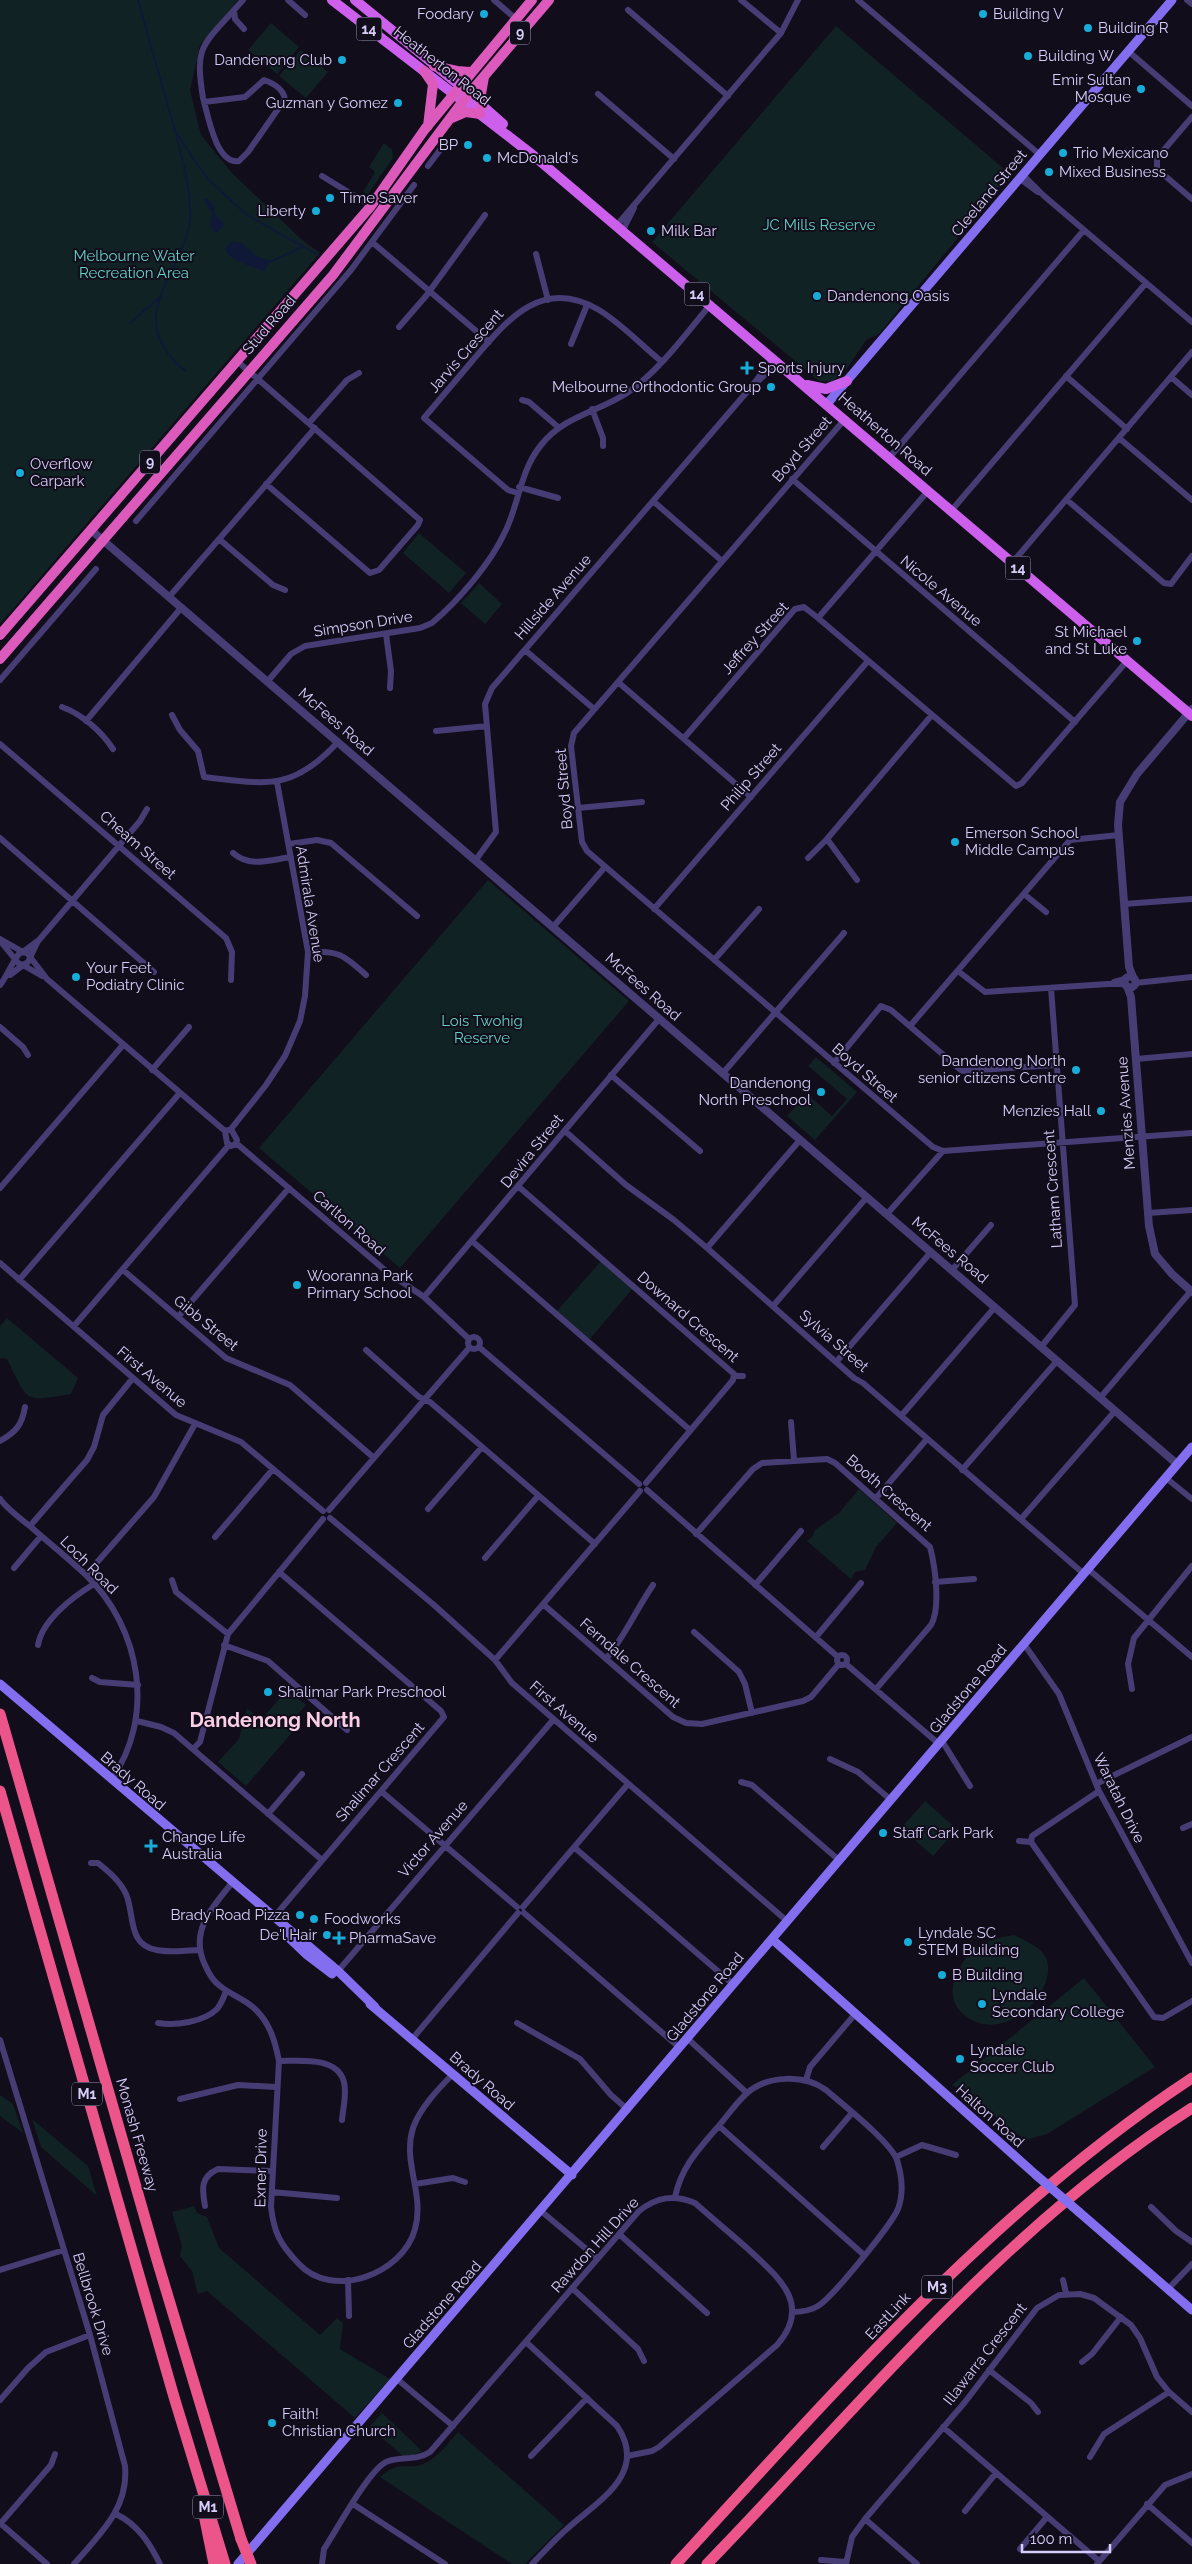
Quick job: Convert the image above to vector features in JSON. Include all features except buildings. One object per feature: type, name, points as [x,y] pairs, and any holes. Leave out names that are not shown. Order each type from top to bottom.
[{"type":"highway","name":"Stud Road","points":[[0,636],[371,206],[456,89],[532,0]]},
{"type":"highway","name":"Stud Road","points":[[0,660],[333,275],[432,153],[449,120],[466,98],[548,0]]},
{"type":"highway","points":[[434,66],[470,72]]},
{"type":"highway","points":[[424,71],[433,88],[428,126]]},
{"type":"highway","points":[[449,120],[466,112],[481,110],[484,76]]},
{"type":"highway","name":"Monash Freeway","points":[[0,1714],[157,2260],[249,2564]]},
{"type":"highway","name":"M1","points":[[0,1791],[193,2459],[224,2559]]},
{"type":"highway","name":"EastLink","points":[[676,2564],[903,2322],[977,2248],[1078,2161],[1192,2078]]},
{"type":"highway","name":"M3","points":[[707,2564],[920,2340],[1001,2258],[1087,2183],[1192,2108]]},
{"type":"highway","points":[[193,2459],[214,2564]]},
{"type":"highway","points":[[718,2564],[761,2509]]},
{"type":"highway","points":[[670,2564],[710,2527]]},
{"type":"main road","name":"Heatherton Road","points":[[332,0],[424,71],[456,89]]},
{"type":"main road","name":"Heatherton Road","points":[[355,0],[434,66],[456,89],[534,156],[620,227],[1127,661],[1191,713]]},
{"type":"main road","name":"Cleeland Street","points":[[827,404],[1172,0]]},
{"type":"main road","points":[[804,384],[826,388],[847,381]]},
{"type":"main road","name":"Gladstone Road","points":[[238,2564],[628,2110],[1192,1447]]},
{"type":"main road","name":"Brady Road","points":[[0,1684],[250,1898],[292,1936],[307,1955],[336,1973],[572,2175]]},
{"type":"main road","name":"Halton Road","points":[[772,1939],[1036,2175],[1192,2310]]},
{"type":"street","points":[[204,102],[245,97],[264,80],[277,87],[284,94],[284,99],[248,152],[239,161],[234,162],[224,155],[216,143],[204,102],[200,77],[201,52],[205,43],[243,0]]},
{"type":"street","points":[[288,0],[305,15]]},
{"type":"street","points":[[494,0],[516,19]]},
{"type":"street","points":[[742,0],[781,33]]},
{"type":"street","points":[[620,227],[636,203],[781,33],[798,0]]},
{"type":"street","points":[[858,0],[1039,154]]},
{"type":"street","points":[[1188,0],[1192,4]]},
{"type":"street","points":[[234,10],[235,19],[244,29]]},
{"type":"street","points":[[628,10],[728,96]]},
{"type":"street","points":[[1128,51],[1192,106]]},
{"type":"street","points":[[598,94],[674,159]]},
{"type":"street","points":[[1192,117],[1157,158],[1156,163],[1157,169],[1192,199]]},
{"type":"street","points":[[428,166],[432,153],[443,146]]},
{"type":"street","points":[[322,176],[371,206]]},
{"type":"street","points":[[1021,176],[1192,322]]},
{"type":"street","name":"Stud Road","points":[[136,521],[351,270],[414,185]]},
{"type":"street","points":[[400,327],[429,292],[485,215]]},
{"type":"street","points":[[889,458],[1084,230]]},
{"type":"street","points":[[372,242],[488,342]]},
{"type":"street","points":[[536,254],[548,300]]},
{"type":"street","points":[[951,511],[1146,283]]},
{"type":"street","name":"Jarvis Crescent","points":[[519,490],[508,490],[424,418],[488,342],[514,315],[548,300],[569,300],[586,304],[605,315],[661,362]]},
{"type":"street","points":[[571,344],[586,304]]},
{"type":"street","name":"Simpson Drive","points":[[267,682],[291,654],[305,646],[420,628],[432,623],[442,614],[493,554],[506,531],[530,460],[542,444],[558,427],[592,408],[625,394],[647,378],[710,305]]},
{"type":"street","points":[[1012,563],[1192,352]]},
{"type":"street","name":"Hillside Avenue","points":[[475,861],[496,832],[486,726],[485,704],[487,696],[775,360]]},
{"type":"street","points":[[237,361],[424,519],[379,570],[370,573],[266,484]]},
{"type":"street","points":[[309,423],[347,380],[359,374]]},
{"type":"street","points":[[1066,376],[1127,429]]},
{"type":"street","points":[[1171,377],[1192,395]]},
{"type":"street","points":[[522,400],[529,402],[558,427]]},
{"type":"street","points":[[592,408],[603,438],[603,446]]},
{"type":"street","name":"Boyd Street","points":[[845,419],[594,709],[572,738],[582,842],[587,851],[605,867],[934,1148],[943,1150],[1192,1133]]},
{"type":"street","points":[[169,597],[315,428]]},
{"type":"street","points":[[1119,438],[1192,500]]},
{"type":"street","name":"Nicole Avenue","points":[[792,479],[1074,722]]},
{"type":"street","points":[[519,490],[558,498]]},
{"type":"street","points":[[928,491],[818,618],[1011,784],[1016,786],[1022,783],[1127,661]]},
{"type":"street","points":[[1067,500],[1164,583],[1171,584],[1192,556]]},
{"type":"street","points":[[653,501],[722,561]]},
{"type":"street","name":"McFees Road","points":[[91,530],[1177,1464]]},
{"type":"street","points":[[219,539],[273,585],[285,590]]},
{"type":"street","points":[[0,680],[96,569]]},
{"type":"street","name":"Jeffrey Street","points":[[684,738],[795,609],[804,607],[818,618]]},
{"type":"street","points":[[86,721],[182,608]]},
{"type":"street","points":[[386,634],[391,671],[390,688]]},
{"type":"street","points":[[525,650],[594,709]]},
{"type":"street","name":"Philip Street","points":[[654,909],[868,661]]},
{"type":"street","points":[[618,682],[751,797]]},
{"type":"street","points":[[62,707],[86,721],[107,739],[113,749]]},
{"type":"street","name":"Menzies Avenue","points":[[1191,713],[1137,774],[1122,797],[1118,825],[1129,966],[1132,981],[1131,997],[1148,1213],[1148,1245],[1151,1256],[1160,1267],[1172,1274],[1191,1291]]},
{"type":"street","points":[[172,715],[180,730],[198,751],[204,777],[257,783],[277,782],[308,770],[338,742]]},
{"type":"street","points":[[808,858],[827,839],[932,716]]},
{"type":"street","points":[[436,731],[486,726]]},
{"type":"street","name":"Cheam Street","points":[[0,744],[226,938],[232,952],[231,980]]},
{"type":"street","name":"Admirala Avenue","points":[[228,1130],[276,1072],[295,1036],[305,996],[308,952],[277,782]]},
{"type":"street","points":[[578,808],[642,802]]},
{"type":"street","points":[[7,978],[17,955],[39,940],[73,902],[140,821],[146,809]]},
{"type":"street","points":[[910,1026],[1070,840],[1119,835]]},
{"type":"street","points":[[0,839],[154,972]]},
{"type":"street","points":[[827,839],[857,880]]},
{"type":"street","points":[[289,844],[317,840],[331,843],[417,916]]},
{"type":"street","points":[[233,853],[240,859],[252,863],[291,857]]},
{"type":"street","points":[[553,928],[605,867]]},
{"type":"street","points":[[1024,894],[1046,912]]},
{"type":"street","points":[[1124,904],[1192,899]]},
{"type":"street","points":[[714,960],[759,909]]},
{"type":"street","points":[[723,1073],[844,933]]},
{"type":"street","points":[[0,939],[23,952],[47,979],[179,1094],[237,1137],[236,1143],[229,1145],[74,1326]]},
{"type":"street","points":[[0,939],[19,965],[47,979]]},
{"type":"street","points":[[0,986],[7,978],[27,964],[39,940]]},
{"type":"street","points":[[308,952],[326,950],[338,953],[366,975]]},
{"type":"street","points":[[958,971],[985,992],[1192,977]]},
{"type":"street","name":"Latham Crescent","points":[[1041,1347],[1075,1305],[1051,988]]},
{"type":"street","points":[[834,1063],[881,1006],[888,1008],[962,1071],[1056,1065]]},
{"type":"street","name":"Devira Street","points":[[424,1297],[519,1187],[659,1019]]},
{"type":"street","points":[[0,1027],[23,1047],[28,1056]]},
{"type":"street","points":[[152,1070],[189,1027]]},
{"type":"street","points":[[0,1188],[123,1045]]},
{"type":"street","points":[[1136,1059],[1192,1054]]},
{"type":"street","points":[[611,1075],[700,1151]]},
{"type":"street","points":[[19,1280],[179,1094]]},
{"type":"street","points":[[228,1130],[229,1145]]},
{"type":"street","name":"Sylvia Street","points":[[565,1131],[626,1185],[674,1220],[707,1248],[962,1470],[1192,1656]]},
{"type":"street","points":[[707,1248],[800,1140]]},
{"type":"street","name":"Carlton Road","points":[[236,1143],[386,1272],[424,1297],[469,1339]]},
{"type":"street","points":[[928,1167],[934,1148]]},
{"type":"street","points":[[887,1214],[943,1150]]},
{"type":"street","name":"Downard Crescent","points":[[519,1187],[732,1372],[734,1376],[733,1380],[642,1483]]},
{"type":"street","points":[[178,1317],[289,1188]]},
{"type":"street","points":[[773,1306],[867,1197]]},
{"type":"street","points":[[1148,1213],[1192,1210]]},
{"type":"street","points":[[952,1270],[991,1225]]},
{"type":"street","points":[[472,1241],[690,1430]]},
{"type":"street","points":[[837,1361],[931,1252]]},
{"type":"street","name":"First Avenue","points":[[0,1263],[176,1415],[241,1442],[326,1511]]},
{"type":"street","name":"Gibb Street","points":[[123,1270],[226,1358],[290,1385],[374,1458]]},
{"type":"street","points":[[1100,1398],[1191,1291]]},
{"type":"street","points":[[901,1416],[995,1307]]},
{"type":"street","points":[[469,1348],[467,1344],[469,1339],[477,1338],[480,1342],[479,1347]]},
{"type":"street","points":[[469,1348],[473,1350],[479,1347]]},
{"type":"street","points":[[479,1347],[642,1483],[643,1491],[816,1637],[838,1657],[842,1664],[876,1689],[940,1742],[970,1786]]},
{"type":"street","points":[[193,1749],[200,1742],[228,1634],[279,1572],[327,1519],[326,1511],[469,1348]]},
{"type":"street","points":[[366,1350],[595,1544]]},
{"type":"street","points":[[962,1470],[1057,1360]]},
{"type":"street","points":[[734,1376],[743,1376]]},
{"type":"street","points":[[30,1526],[91,1454],[103,1415],[133,1378]]},
{"type":"street","points":[[0,1441],[15,1432],[23,1421],[25,1407]]},
{"type":"street","points":[[1021,1519],[1115,1410]]},
{"type":"street","points":[[791,1422],[794,1460]]},
{"type":"street","points":[[86,1575],[154,1497],[195,1424]]},
{"type":"street","points":[[876,1498],[927,1439]]},
{"type":"street","points":[[428,1510],[482,1447]]},
{"type":"street","name":"Booth Crescent","points":[[696,1534],[753,1468],[762,1463],[821,1458],[835,1463],[876,1498],[927,1542],[932,1555],[935,1582],[934,1620],[876,1689]]},
{"type":"street","points":[[215,1537],[273,1469]]},
{"type":"street","points":[[1166,1478],[1192,1499]]},
{"type":"street","points":[[495,1660],[643,1491]]},
{"type":"street","points":[[485,1558],[538,1496]]},
{"type":"street","name":"Loch Road","points":[[0,1499],[86,1575],[117,1615],[134,1662],[138,1685],[137,1721],[126,1757],[111,1780]]},
{"type":"street","name":"First Avenue","points":[[327,1519],[434,1604],[495,1660],[512,1683],[787,1921]]},
{"type":"street","points":[[755,1584],[801,1531]]},
{"type":"street","points":[[14,1568],[41,1536]]},
{"type":"street","points":[[1132,1689],[1128,1664],[1129,1652],[1134,1638],[1147,1619],[1192,1566]]},
{"type":"street","name":"Shalimar Crescent","points":[[272,1919],[440,1723],[443,1714],[279,1572]]},
{"type":"street","points":[[935,1582],[974,1579]]},
{"type":"street","points":[[172,1580],[176,1592],[228,1634]]},
{"type":"street","points":[[816,1637],[861,1583]]},
{"type":"street","points":[[38,1645],[42,1633],[60,1610],[94,1584]]},
{"type":"street","points":[[606,1659],[625,1636],[636,1612],[652,1585]]},
{"type":"street","name":"Ferndale Crescent","points":[[544,1605],[680,1720],[702,1724],[803,1702],[811,1697],[842,1664]]},
{"type":"street","points":[[694,1632],[739,1672],[745,1684],[752,1713]]},
{"type":"street","name":"Waratah Drive","points":[[1024,1644],[1059,1694],[1096,1785],[1192,1963]]},
{"type":"street","points":[[224,1645],[268,1661],[347,1730]]},
{"type":"street","points":[[92,1678],[100,1682],[138,1685]]},
{"type":"street","name":"Victor Avenue","points":[[336,1973],[554,1720]]},
{"type":"street","points":[[137,1721],[166,1729],[193,1749],[322,1860]]},
{"type":"street","points":[[1192,1738],[1116,1773],[1096,1785],[1032,1836],[1031,1842],[1154,2017],[1163,2018],[1192,2000]]},
{"type":"street","points":[[830,1760],[858,1772],[891,1800]]},
{"type":"street","points":[[268,1814],[302,1774]]},
{"type":"street","points":[[741,1782],[752,1786],[840,1860]]},
{"type":"street","points":[[413,2038],[628,1784]]},
{"type":"street","points":[[382,1792],[680,2048]]},
{"type":"street","points":[[1183,1828],[1192,1824]]},
{"type":"street","points":[[1019,1841],[1031,1842]]},
{"type":"street","points":[[575,1848],[734,1985]]},
{"type":"street","points":[[91,1863],[98,1862],[114,1875],[126,1893],[132,1912],[132,1928],[137,1939],[146,1946],[157,1950],[200,1950],[203,1922],[232,1883]]},
{"type":"street","name":"Exner Drive","points":[[200,1950],[213,1979],[226,1991],[247,2002],[263,2019],[275,2041],[279,2061],[272,2171],[274,2227],[279,2240],[300,2265],[324,2278],[348,2280],[370,2276],[392,2263],[407,2248],[415,2231],[420,2208],[410,2146],[414,2127],[422,2110],[453,2074]]},
{"type":"street","points":[[158,2023],[172,2024],[207,2016],[217,2009],[226,1991]]},
{"type":"street","points":[[806,2080],[810,2067],[856,2013]]},
{"type":"street","points":[[517,2023],[580,2059],[611,2095],[628,2110]]},
{"type":"street","points":[[688,2039],[747,2093]]},
{"type":"street","name":"Bellbrook Drive","points":[[0,2040],[90,2335],[125,2466],[126,2485],[116,2514],[74,2564]]},
{"type":"street","points":[[279,2061],[321,2062],[337,2071],[344,2082],[342,2120]]},
{"type":"street","points":[[627,2456],[652,2451],[659,2447],[777,2345],[788,2331],[792,2312],[790,2296],[780,2279],[695,2203],[675,2197],[685,2167],[747,2093],[766,2083],[784,2079],[806,2080],[826,2090],[852,2113],[896,2158],[902,2188],[898,2207],[890,2224],[864,2256],[822,2303],[804,2312],[792,2312]]},
{"type":"street","points":[[180,2099],[238,2085],[276,2087]]},
{"type":"street","points":[[823,2146],[852,2113]]},
{"type":"street","points":[[719,2126],[864,2256]]},
{"type":"street","points":[[896,2158],[922,2145],[956,2156]]},
{"type":"street","points":[[205,2206],[202,2187],[212,2171],[218,2169],[272,2171]]},
{"type":"street","points":[[415,2184],[453,2178],[465,2182]]},
{"type":"street","points":[[272,2192],[337,2198]]},
{"type":"street","name":"Rawdon Hill Drive","points":[[322,2564],[324,2549],[378,2467],[396,2459],[413,2459],[426,2455],[639,2211],[661,2198],[675,2197]]},
{"type":"street","points":[[1151,2207],[1176,2231],[1192,2242]]},
{"type":"street","points":[[541,2211],[597,2258]]},
{"type":"street","points":[[619,2234],[707,2313]]},
{"type":"street","points":[[0,2270],[64,2250]]},
{"type":"street","points":[[1168,2289],[1192,2264]]},
{"type":"street","points":[[348,2280],[349,2316]]},
{"type":"street","points":[[1063,2280],[1066,2293],[1094,2298],[1121,2317],[1138,2334],[1154,2371],[1169,2392],[1192,2412]]},
{"type":"street","points":[[572,2288],[638,2349],[644,2361]]},
{"type":"street","name":"Illawarra Crescent","points":[[846,2563],[852,2537],[865,2519],[943,2427],[1037,2308],[1051,2298],[1066,2293]]},
{"type":"street","points":[[1082,2362],[1092,2354],[1121,2317]]},
{"type":"street","points":[[0,2400],[28,2368],[46,2352],[90,2335]]},
{"type":"street","points":[[526,2342],[617,2426],[625,2440],[627,2456],[623,2475],[613,2488],[566,2529],[532,2564]]},
{"type":"street","points":[[989,2370],[1031,2403],[1038,2412]]},
{"type":"street","points":[[397,2379],[453,2426]]},
{"type":"street","points":[[1090,2456],[1104,2434],[1169,2392]]},
{"type":"street","points":[[532,2456],[587,2398]]},
{"type":"street","points":[[943,2427],[1098,2562],[1147,2504],[1168,2483],[1192,2474]]},
{"type":"street","points":[[47,2564],[0,2524],[51,2466],[55,2454]]},
{"type":"street","points":[[964,2511],[996,2473]]},
{"type":"street","points":[[353,2504],[445,2564]]},
{"type":"street","points":[[1147,2504],[1192,2543]]},
{"type":"street","points":[[116,2514],[128,2520],[140,2531],[160,2564]]},
{"type":"street","points":[[1020,2549],[1047,2517]]},
{"type":"street","points":[[865,2519],[917,2564]]},
{"type":"street","points":[[821,2560],[846,2563]]},
{"type":"green space","name":"Melbourne Water Recreation Area","points":[[0,0],[238,0],[200,45],[190,90],[201,135],[232,173],[301,239],[320,253],[0,624]]},
{"type":"green space","points":[[271,23],[299,47],[277,74],[248,50]]},
{"type":"green space","name":"JC Mills Reserve","points":[[836,26],[1010,174],[879,334],[866,340],[848,367],[832,382],[819,381],[652,242]]},
{"type":"green space","points":[[301,50],[328,72],[306,98],[279,76]]},
{"type":"green space","points":[[384,143],[392,150],[393,158],[368,194],[363,192],[375,172],[369,167]]},
{"type":"green space","points":[[419,533],[466,573],[449,593],[403,553]]},
{"type":"green space","points":[[479,583],[502,604],[485,624],[461,603]]},
{"type":"green space","name":"Lois Twohig Reserve","points":[[488,880],[629,1001],[400,1268],[259,1148]]},
{"type":"green space","points":[[816,1057],[857,1092],[815,1140],[787,1116],[807,1094],[832,1116],[847,1099],[808,1066]]},
{"type":"green space","points":[[601,1261],[633,1288],[590,1339],[557,1311]]},
{"type":"green space","points":[[7,1318],[78,1378],[71,1394],[35,1398],[24,1392],[7,1359],[0,1358],[0,1326]]},
{"type":"green space","points":[[859,1489],[897,1523],[876,1547],[865,1570],[855,1572],[851,1579],[807,1541],[813,1536],[815,1530],[839,1513]]},
{"type":"green space","points":[[287,1690],[306,1705],[289,1725],[294,1730],[246,1786],[218,1762],[239,1739],[247,1708],[261,1720]]},
{"type":"green space","points":[[925,1801],[957,1829],[933,1856],[901,1828]]},
{"type":"green space","points":[[1014,1935],[1033,1945],[1043,1953],[1048,1966],[1046,1981],[1039,1996],[1027,2010],[1012,2020],[995,2024],[978,2023],[961,2012],[955,2004],[953,1985],[956,1976],[967,1957],[981,1945],[1001,1937]]},
{"type":"green space","points":[[1084,1978],[1155,2067],[1047,2134],[1025,2140],[962,2090],[952,2085]]},
{"type":"green space","points":[[0,2095],[13,2104],[23,2133],[0,2116]]},
{"type":"green space","points":[[32,2119],[88,2166],[97,2196],[41,2147]]},
{"type":"green space","points":[[194,2206],[197,2213],[207,2217],[219,2248],[320,2335],[337,2318],[343,2323],[340,2349],[390,2379],[355,2418],[207,2291],[198,2294],[192,2271],[180,2256],[182,2246],[172,2212]]},
{"type":"green space","points":[[382,2413],[422,2451],[414,2455],[403,2456],[369,2427]]},
{"type":"green space","points":[[458,2432],[564,2525],[525,2564],[512,2564],[380,2477],[399,2466],[423,2464],[442,2450]]},
{"type":"water","points":[[207,198],[214,206],[216,217],[223,221],[224,226],[216,233],[210,226],[212,213],[204,200]]},
{"type":"water","points":[[232,241],[242,243],[255,255],[270,261],[265,271],[231,257],[225,249]]},
{"type":"waterway","points":[[138,0],[175,131],[197,164],[210,181],[247,215],[318,255]]},
{"type":"waterway","points":[[176,133],[190,198],[190,220],[180,253],[159,301],[156,317],[158,333],[165,349],[174,362],[186,371]]},
{"type":"waterway","points":[[270,262],[302,247]]},
{"type":"waterway","points":[[130,323],[159,298]]},
{"type":"place","name":"Foodary","points":[[484,14]]},
{"type":"place","name":"Building V","points":[[983,14]]},
{"type":"place","name":"Building R","points":[[1088,28]]},
{"type":"place","name":"Building W","points":[[1028,56]]},
{"type":"place","name":"Dandenong Club","points":[[342,60]]},
{"type":"place","name":"Emir Sultan Mosque","points":[[1141,89]]},
{"type":"place","name":"Guzman y Gomez","points":[[398,103]]},
{"type":"place","name":"BP","points":[[468,145]]},
{"type":"place","name":"Trio Mexicano","points":[[1063,153]]},
{"type":"place","name":"McDonald's","points":[[487,158]]},
{"type":"place","name":"Mixed Business","points":[[1049,172]]},
{"type":"place","name":"Time Saver","points":[[330,198]]},
{"type":"place","name":"Liberty","points":[[316,211]]},
{"type":"place","name":"Milk Bar","points":[[651,231]]},
{"type":"place","name":"Dandenong Oasis","points":[[817,296]]},
{"type":"place","name":"Sports Injury","points":[[747,368]]},
{"type":"place","name":"Melbourne Orthodontic Group","points":[[771,387]]},
{"type":"place","name":"Overflow Carpark","points":[[20,473]]},
{"type":"place","name":"St Michael and St Luke","points":[[1137,641]]},
{"type":"place","name":"Emerson School Middle Campus","points":[[955,842]]},
{"type":"place","name":"Your Feet Podiatry Clinic","points":[[76,977]]},
{"type":"place","name":"Dandenong North senior citizens Centre","points":[[1076,1070]]},
{"type":"place","name":"Dandenong North Preschool","points":[[821,1092]]},
{"type":"place","name":"Menzies Hall","points":[[1101,1111]]},
{"type":"place","name":"Wooranna Park Primary School","points":[[297,1285]]},
{"type":"place","name":"Shalimar Park Preschool","points":[[268,1692]]},
{"type":"place","name":"Staff Cark Park","points":[[883,1833]]},
{"type":"place","name":"Change Life Australia","points":[[151,1846]]},
{"type":"place","name":"Brady Road Pizza","points":[[300,1915]]},
{"type":"place","name":"Foodworks","points":[[314,1919]]},
{"type":"place","name":"De'l Hair","points":[[327,1935]]},
{"type":"place","name":"PharmaSave","points":[[339,1938]]},
{"type":"place","name":"Lyndale SC STEM Building","points":[[908,1942]]},
{"type":"place","name":"B Building","points":[[942,1975]]},
{"type":"place","name":"Lyndale Secondary College","points":[[982,2004]]},
{"type":"place","name":"Lyndale Soccer Club","points":[[960,2059]]},
{"type":"place","name":"Faith! Christian Church","points":[[272,2423]]},
{"type":"district","name":"Dandenong North","points":[[275,1720]]}]
